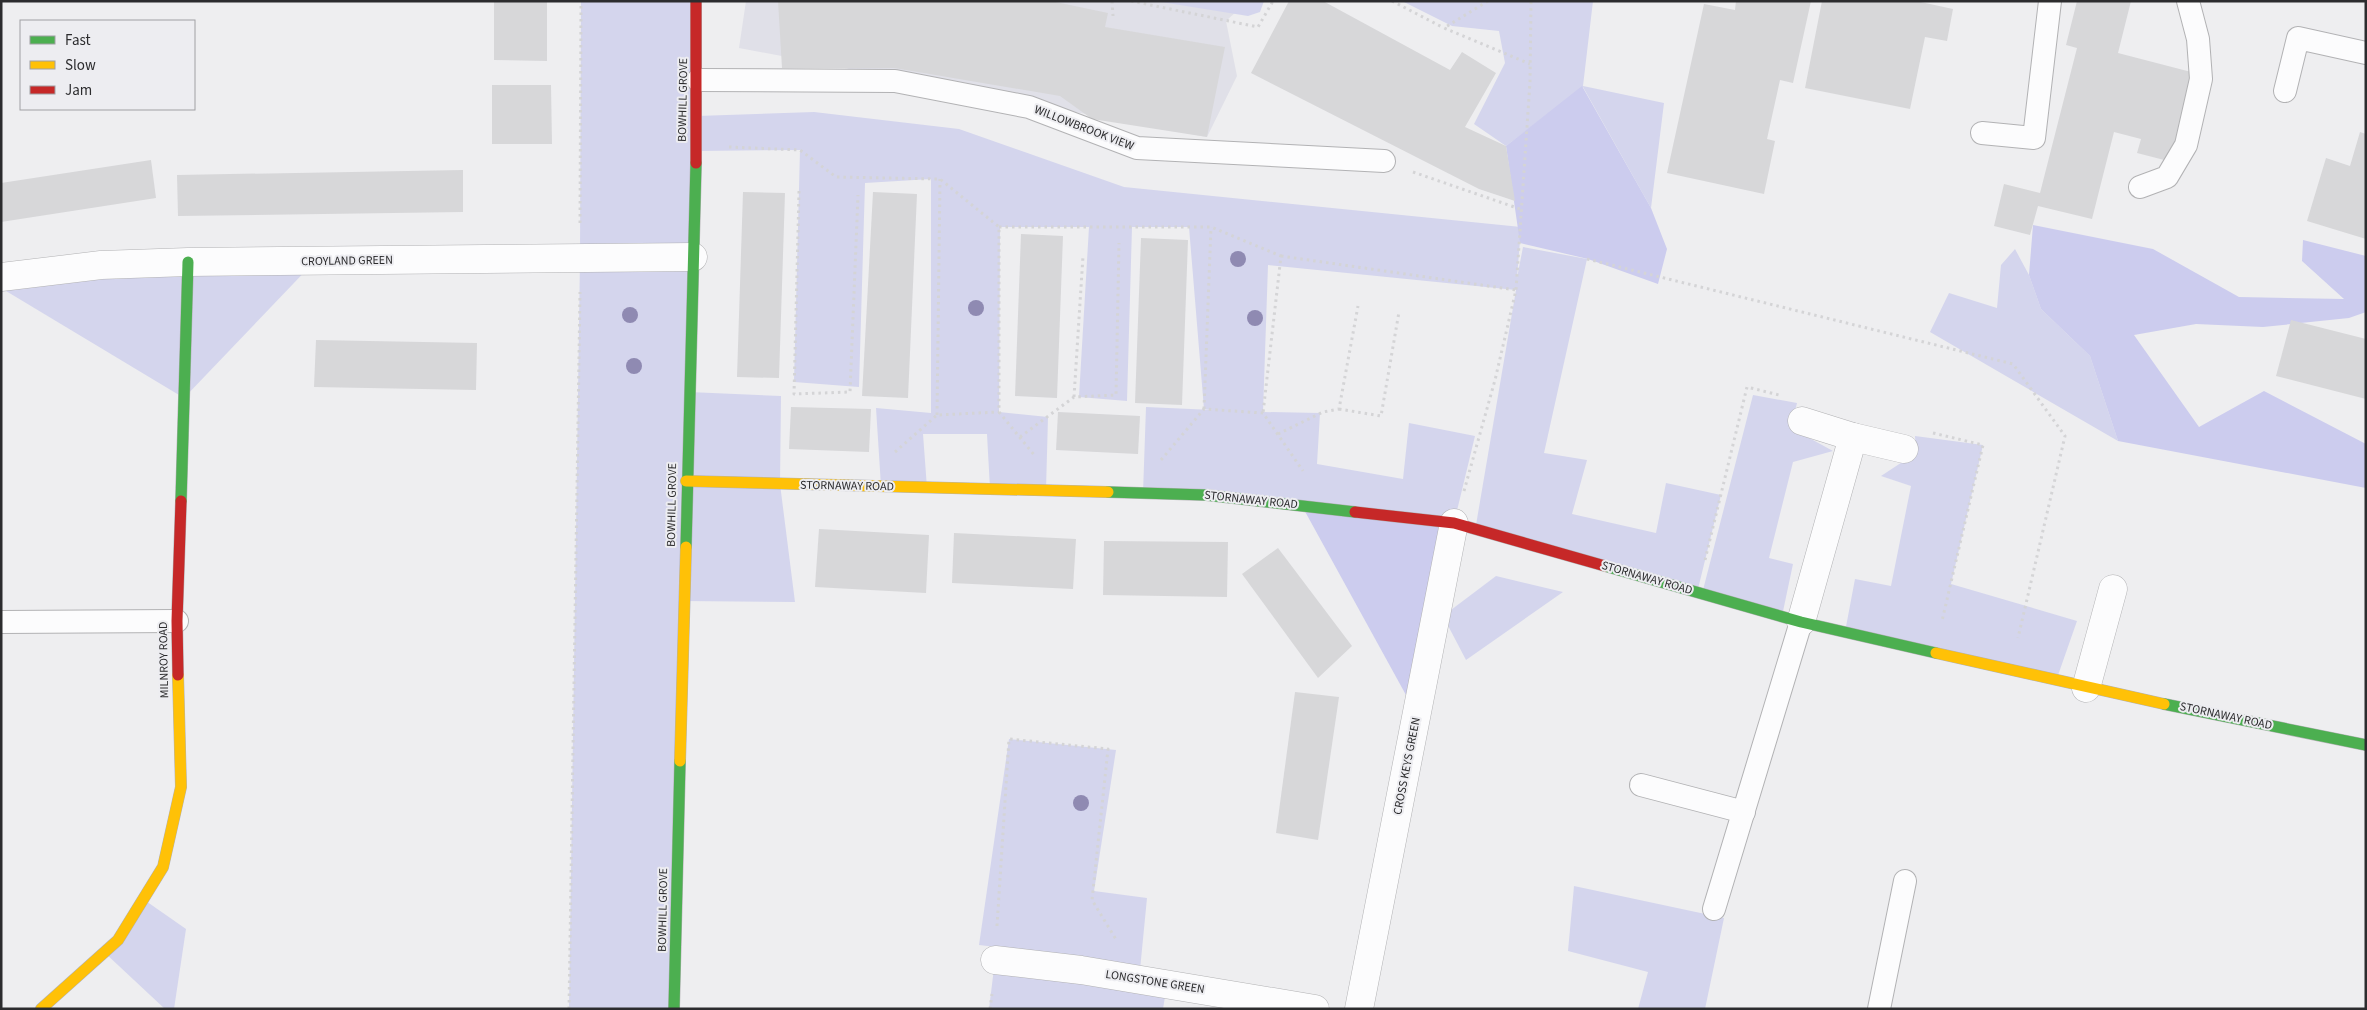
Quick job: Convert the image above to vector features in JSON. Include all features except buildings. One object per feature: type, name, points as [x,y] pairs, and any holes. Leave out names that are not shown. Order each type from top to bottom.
[{"type":"street","name":"BOWHILL GROVE","points":[[674,1009],[686,481],[698,80],[696,1]]},
{"type":"street","name":"CROYLAND GREEN","points":[[1,277],[101,265],[188,262],[693,257]]},
{"type":"street","name":"MILNROY ROAD","points":[[41,1009],[118,940],[163,867],[181,787],[177,621],[188,262]]},
{"type":"street","points":[[1802,420],[1853,437],[1904,449]]},
{"type":"street","points":[[1801,622],[1853,437]]},
{"type":"street","name":"STORNAWAY ROAD","points":[[686,481],[1206,494],[1454,523],[1801,622],[2086,688],[2366,745]]},
{"type":"street","name":"CROSS KEYS GREEN","points":[[1360,1009],[1454,523]]},
{"type":"street","points":[[2086,688],[2113,589]]},
{"type":"street","name":"LONGSTONE GREEN","points":[[995,960],[1140,980],[1229,1002],[1315,1009]]},
{"type":"lane","points":[[1982,133],[2034,138],[2050,1]]},
{"type":"lane","points":[[2140,187],[2167,177],[2186,145],[2201,79],[2198,39],[2188,1]]},
{"type":"lane","points":[[2285,91],[2298,38],[2366,53]]},
{"type":"lane","name":"WILLOWBROOK VIEW","points":[[698,80],[895,81],[1029,107],[1137,148],[1384,161]]},
{"type":"lane","points":[[1,622],[177,621]]},
{"type":"lane","points":[[1714,910],[1801,622]]},
{"type":"lane","points":[[1641,785],[1744,812]]},
{"type":"lane","points":[[1879,1009],[1905,881]]},
{"type":"path","points":[[570,1009],[580,258],[580,1]]},
{"type":"path","points":[[1112,1],[1113,16]]},
{"type":"path","points":[[1132,1],[1258,28],[1272,1]]},
{"type":"path","points":[[1392,1],[1444,28],[1530,64]]},
{"type":"path","points":[[1444,28],[1488,1]]},
{"type":"path","points":[[1454,523],[1495,380],[1516,290],[1523,210],[1531,1]]},
{"type":"path","points":[[696,145],[800,150],[836,177],[940,178],[1000,227],[1211,227],[1281,256],[1516,290]]},
{"type":"path","points":[[1384,161],[1523,210]]},
{"type":"path","points":[[937,415],[940,178]]},
{"type":"path","points":[[799,191],[794,394],[850,392],[858,195]]},
{"type":"path","points":[[1000,227],[999,412],[1046,469],[1046,490]]},
{"type":"path","points":[[1150,493],[1150,472],[1204,409],[1211,227]]},
{"type":"path","points":[[1020,438],[1074,397],[1116,396],[1119,244]]},
{"type":"path","points":[[1074,397],[1083,256]]},
{"type":"path","points":[[1281,256],[1263,413],[1310,481],[1310,506]]},
{"type":"path","points":[[1588,259],[2013,364],[2065,436],[2010,670]]},
{"type":"path","points":[[1339,409],[1358,306]]},
{"type":"path","points":[[1278,434],[1324,412],[1339,409],[1381,416],[1399,312]]},
{"type":"path","points":[[1204,409],[1263,413]]},
{"type":"path","points":[[881,486],[881,464],[937,415],[999,412]]},
{"type":"path","points":[[995,960],[1009,739],[1108,749],[1092,900],[1140,980]]},
{"type":"shaded area","points":[[581,1],[694,1],[689,392],[781,396],[780,484],[795,602],[683,601],[671,1009],[569,1009],[580,258]]},
{"type":"shaded area","points":[[746,1],[1248,1],[1226,21],[1237,76],[1207,137],[739,48]]},
{"type":"shaded area","points":[[1155,1],[1264,1],[1260,12],[1248,16]]},
{"type":"shaded area","points":[[1402,1],[1593,1],[1583,86],[1664,103],[1651,208],[1583,87],[1506,146],[1474,124],[1505,63],[1499,31],[1452,26]]},
{"type":"shaded area","points":[[1582,86],[1651,208],[1667,249],[1658,284],[1588,259],[1520,243],[1506,146]]},
{"type":"shaded area","points":[[814,112],[959,129],[1124,187],[1521,227],[1517,278],[1523,247],[1587,259],[1544,453],[1587,460],[1572,514],[1656,533],[1666,483],[1721,495],[1697,593],[1476,525],[1516,290],[1268,265],[1263,412],[1320,413],[1317,464],[1403,479],[1409,423],[1475,436],[1454,523],[1143,493],[1146,407],[1213,410],[1204,409],[1189,227],[1132,227],[1127,401],[1079,397],[1089,227],[1000,227],[999,412],[1048,417],[1046,490],[990,489],[987,434],[923,434],[927,488],[881,486],[876,408],[931,413],[931,179],[865,183],[859,387],[794,382],[800,150],[696,151],[697,116]]},
{"type":"shaded area","points":[[2033,225],[2153,249],[2239,297],[2344,299],[2302,261],[2303,240],[2366,256],[2366,312],[2349,318],[2263,327],[2196,324],[2134,335],[2199,427],[2264,391],[2366,444],[2366,488],[2118,441],[2090,356],[2041,309],[2029,275]]},
{"type":"shaded area","points":[[2015,249],[2029,275],[2041,309],[2090,356],[2118,441],[1930,332],[1949,293],[1997,308],[2001,265]]},
{"type":"shaded area","points":[[315,261],[184,398],[1,288],[1,279]]},
{"type":"shaded area","points":[[1753,395],[1797,403],[1791,428],[1833,451],[1793,462],[1769,558],[1793,564],[1782,616],[1702,594]]},
{"type":"shaded area","points":[[1915,436],[1983,445],[1951,584],[2077,621],[2056,681],[1845,632],[1855,579],[1891,586],[1911,486],[1881,476],[1916,453]]},
{"type":"shaded area","points":[[1302,506],[1454,523],[1417,715]]},
{"type":"shaded area","points":[[1496,576],[1563,592],[1466,660],[1443,616]]},
{"type":"shaded area","points":[[1009,739],[1116,750],[1094,891],[1147,898],[1139,980],[1167,984],[1163,1009],[989,1009],[995,960],[1083,957],[979,945]]},
{"type":"shaded area","points":[[1574,886],[1724,918],[1705,1009],[1638,1009],[1648,972],[1568,951]]},
{"type":"shaded area","points":[[143,899],[186,929],[174,1009],[165,1009],[104,952]]},
{"type":"traffic: fast","points":[[686,547],[696,163]]},
{"type":"traffic: fast","points":[[181,501],[188,262]]},
{"type":"traffic: fast","points":[[1108,492],[1206,495],[1355,512]]},
{"type":"traffic: fast","points":[[1605,566],[1801,622],[1936,653]]},
{"type":"traffic: fast","points":[[2164,704],[2366,745]]},
{"type":"traffic: fast","points":[[674,1009],[680,761]]},
{"type":"traffic: slow","points":[[686,481],[1108,492]]},
{"type":"traffic: slow","points":[[680,761],[686,547]]},
{"type":"traffic: slow","points":[[1936,653],[2164,704]]},
{"type":"traffic: slow","points":[[41,1009],[118,940],[163,867],[181,787],[178,675]]},
{"type":"traffic: jam","points":[[696,1],[696,163]]},
{"type":"traffic: jam","points":[[178,675],[177,621],[181,501]]},
{"type":"traffic: jam","points":[[1355,512],[1454,523],[1605,566]]}]
